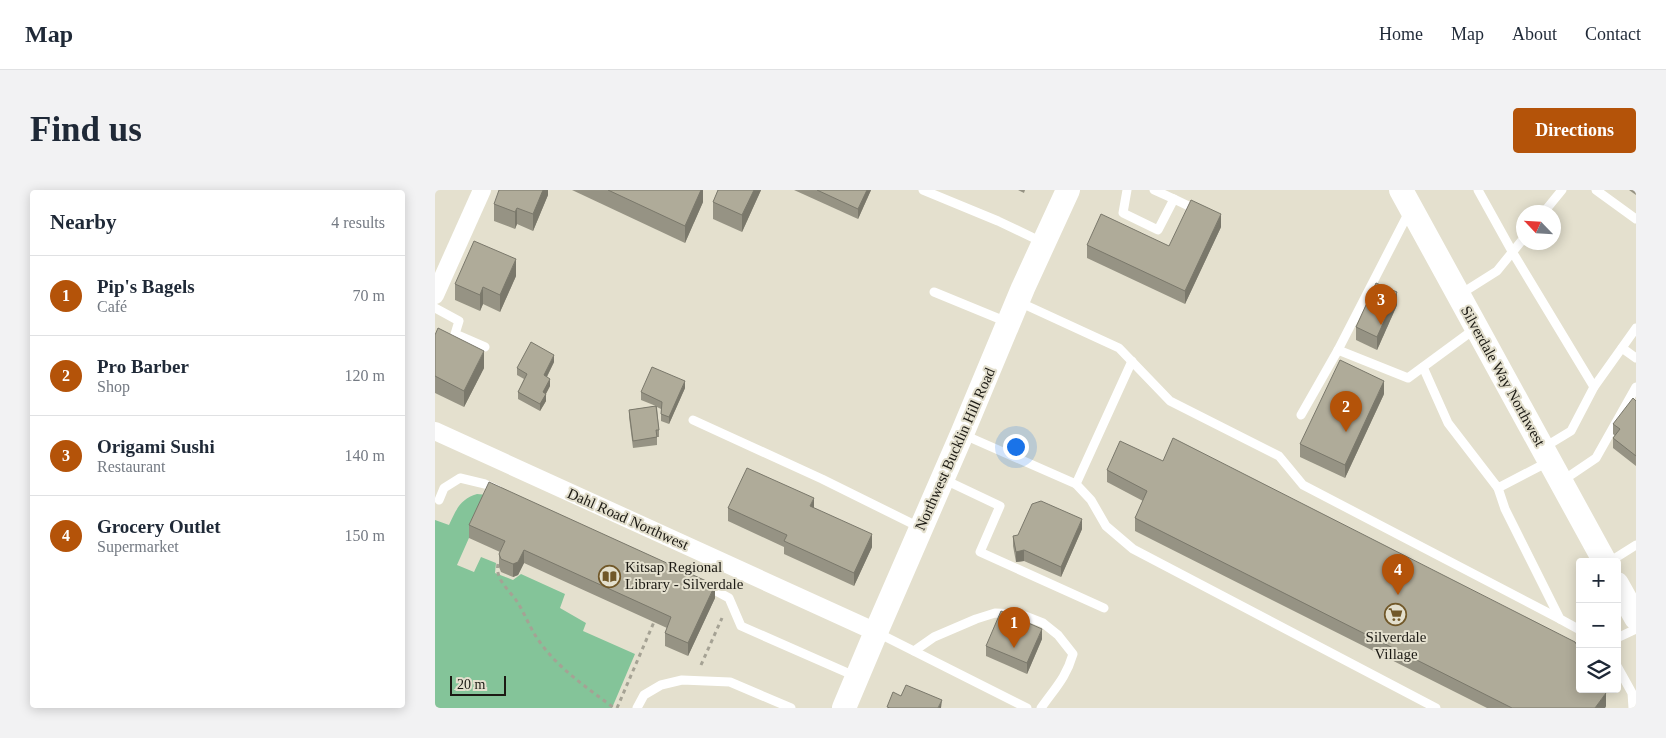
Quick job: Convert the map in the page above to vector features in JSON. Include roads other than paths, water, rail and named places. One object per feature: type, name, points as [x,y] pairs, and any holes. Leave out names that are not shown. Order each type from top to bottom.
[{"type":"main road","name":"Northwest Bucklin Hill Road","points":[[844,708],[1023,288],[1068,190]]},
{"type":"main road","name":"Silverdale Way Northwest","points":[[1406,199],[1605,558]]},
{"type":"main road","points":[[1621,591],[1635,616]]},
{"type":"street","points":[[435,295],[463,243],[481,190]]},
{"type":"street","name":"Dahl Road Northwest","points":[[435,431],[876,632]]},
{"type":"lane","points":[[923,190],[1045,243]]},
{"type":"lane","points":[[1127,190],[1123,213],[1158,230],[1174,199]]},
{"type":"lane","points":[[1154,190],[1210,215]]},
{"type":"lane","points":[[1478,190],[1513,253],[1594,387]]},
{"type":"lane","points":[[1550,205],[1562,190]]},
{"type":"lane","points":[[1596,190],[1636,219]]},
{"type":"lane","points":[[1301,415],[1338,350],[1406,199]]},
{"type":"lane","points":[[1459,295],[1497,271],[1516,249]]},
{"type":"lane","points":[[934,292],[1014,312],[1119,348],[1170,401],[1279,456],[1303,485],[1576,628]]},
{"type":"lane","points":[[435,308],[459,321],[455,334],[485,347]]},
{"type":"lane","points":[[1338,350],[1408,378],[1476,328]]},
{"type":"lane","points":[[1498,488],[1546,455],[1571,431],[1594,387],[1636,328]]},
{"type":"lane","points":[[1622,348],[1636,358]]},
{"type":"lane","points":[[1076,484],[1132,361]]},
{"type":"lane","points":[[1423,367],[1449,423],[1498,488],[1508,514],[1561,619]]},
{"type":"lane","points":[[1561,482],[1596,458],[1636,387]]},
{"type":"lane","points":[[693,420],[822,479],[921,528]]},
{"type":"lane","points":[[962,434],[1076,484],[1091,500],[1106,526],[1133,549],[1436,708]]},
{"type":"lane","points":[[439,500],[444,488],[460,478],[485,484],[503,492]]},
{"type":"lane","points":[[942,478],[1000,506],[980,552],[1104,608]]},
{"type":"lane","points":[[1614,558],[1636,545]]},
{"type":"lane","points":[[698,582],[729,598],[741,626],[857,677]]},
{"type":"lane","points":[[914,651],[934,637],[995,613],[1020,614],[1043,623],[1058,635],[1073,654],[1070,666],[1061,683],[1041,708]]},
{"type":"lane","points":[[1621,633],[1635,616]]},
{"type":"lane","points":[[876,632],[1027,708]]},
{"type":"lane","points":[[1621,673],[1632,693],[1633,708]]},
{"type":"lane","points":[[637,708],[643,695],[661,685],[682,680],[730,682],[791,708]]},
{"type":"place","name":"Origami Sushi","points":[[1381,325]]},
{"type":"place","name":"Pro Barber","points":[[1346,432]]},
{"type":"place","name":"Kitsap Regional Library - Silverdale","points":[[609,576]]},
{"type":"place","name":"Grocery Outlet","points":[[1398,595]]},
{"type":"place","name":"Silverdale Village","points":[[1396,614]]},
{"type":"place","name":"Pip's Bagels","points":[[1014,648]]}]
